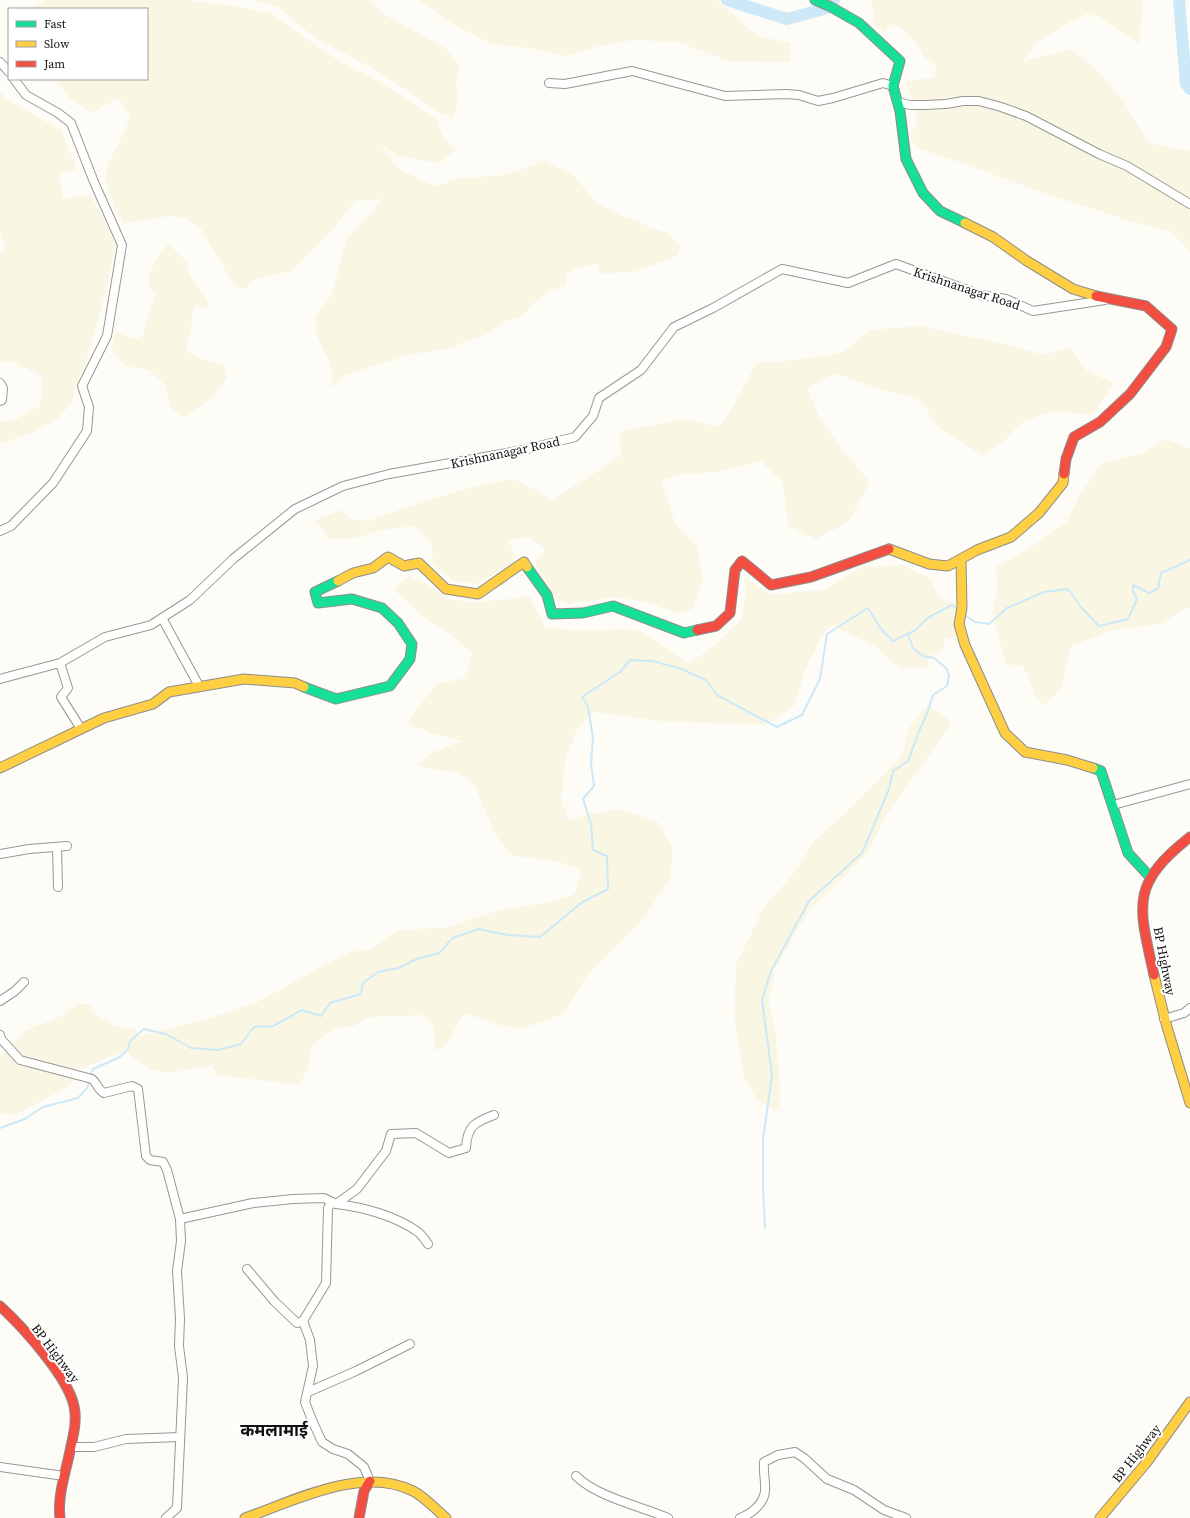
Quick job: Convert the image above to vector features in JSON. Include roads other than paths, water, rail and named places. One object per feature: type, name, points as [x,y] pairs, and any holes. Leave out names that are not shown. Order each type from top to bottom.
[{"type":"main road","points":[[0,768],[104,718],[153,704],[169,692],[244,679],[294,683],[336,699],[390,686],[410,660],[412,644],[398,623],[382,608],[352,599],[318,603],[315,592],[353,573],[374,568],[388,558],[404,566],[419,563],[446,589],[478,594],[524,562],[547,595],[552,614],[583,613],[613,606],[684,633],[716,626],[730,613],[735,570],[742,561],[771,585],[811,577],[888,549],[929,564],[948,566],[977,550],[1011,537],[1039,513],[1063,483],[1066,459],[1074,437],[1100,422],[1130,394],[1166,347],[1172,329],[1146,306],[1107,299],[1074,289],[1027,261],[993,237],[940,211],[923,193],[906,159],[900,111],[893,86],[900,61],[859,23],[815,0]]},
{"type":"main road","points":[[961,559],[962,608],[959,624],[964,645],[1005,733],[1025,752],[1067,760],[1101,771],[1128,853],[1151,878]]},
{"type":"main road","name":"BP Highway","points":[[1190,837],[1162,862],[1151,878],[1144,893],[1143,912],[1150,959],[1164,1019],[1190,1103]]},
{"type":"main road","name":"BP Highway","points":[[0,1306],[36,1345],[68,1388],[74,1406],[75,1420],[71,1447],[64,1476],[60,1518]]},
{"type":"main road","name":"BP Highway","points":[[1100,1518],[1178,1421],[1190,1402]]},
{"type":"main road","points":[[359,1518],[364,1492],[370,1481]]},
{"type":"main road","points":[[245,1518],[337,1486],[370,1481],[390,1483],[412,1491],[446,1518]]},
{"type":"street","points":[[0,62],[8,71]]},
{"type":"street","points":[[549,83],[565,84],[632,71],[725,96],[792,94],[818,100],[834,98],[883,83],[893,86]]},
{"type":"street","points":[[0,531],[11,526],[53,483],[87,431],[88,407],[82,386],[107,336],[122,244],[94,182],[71,123],[58,113],[26,95],[15,80]]},
{"type":"street","points":[[898,102],[910,105],[926,105],[963,101],[979,101],[1001,107],[1026,116],[1099,154],[1127,166],[1190,204]]},
{"type":"street","name":"Krishnanagar Road","points":[[0,679],[60,663],[105,637],[151,626],[190,600],[233,559],[295,509],[343,486],[390,474],[523,450],[575,437],[593,416],[599,398],[641,370],[674,327],[713,308],[782,268],[848,283],[896,264],[982,295],[1006,299],[1033,311],[1107,299]]},
{"type":"street","points":[[0,383],[3,388],[2,400],[0,401]]},
{"type":"street","points":[[162,618],[199,686]]},
{"type":"street","points":[[60,663],[68,688],[61,697],[82,728]]},
{"type":"street","points":[[1113,804],[1190,784]]},
{"type":"street","points":[[0,854],[67,846]]},
{"type":"street","points":[[56,847],[58,887]]},
{"type":"street","points":[[0,1001],[15,991],[24,982]]},
{"type":"street","points":[[1164,1019],[1184,1013],[1190,1008]]},
{"type":"street","points":[[0,1035],[1,1039],[20,1060],[92,1079],[100,1091],[104,1093],[132,1086],[138,1089],[146,1156],[150,1160],[163,1162],[167,1170],[180,1219],[181,1241],[177,1271],[180,1318],[179,1346],[183,1378],[177,1508],[166,1518]]},
{"type":"street","points":[[247,1270],[288,1314],[298,1323],[303,1321],[326,1283],[328,1208],[357,1189],[386,1151],[391,1134],[416,1133],[449,1153],[466,1148],[466,1138],[471,1127],[480,1120],[494,1115]]},
{"type":"street","points":[[180,1219],[253,1203],[324,1198],[334,1203],[388,1217],[419,1233],[428,1244]]},
{"type":"street","points":[[303,1321],[310,1340],[313,1366],[305,1402],[322,1442],[333,1449],[348,1454],[364,1467],[370,1481]]},
{"type":"street","points":[[308,1392],[356,1371],[410,1344]]},
{"type":"street","points":[[71,1447],[94,1447],[126,1439],[180,1437]]},
{"type":"street","points":[[740,1518],[749,1515],[760,1504],[765,1492],[763,1474],[764,1462],[778,1455],[795,1452],[804,1458],[827,1479],[854,1490],[884,1510],[906,1518]]},
{"type":"street","points":[[0,1466],[64,1476]]},
{"type":"street","points":[[576,1476],[583,1483],[598,1492],[668,1518]]},
{"type":"waterway","points":[[727,0],[787,19],[831,7],[834,0]]},
{"type":"waterway","points":[[1179,0],[1186,84],[1190,89]]},
{"type":"waterway","points":[[965,615],[975,622],[989,624],[1007,608],[1044,592],[1068,589],[1081,607],[1099,626],[1128,619],[1137,599],[1133,591],[1133,585],[1149,593],[1158,589],[1161,573],[1190,560]]},
{"type":"waterway","points":[[90,1077],[93,1069],[120,1057],[128,1049],[130,1041],[144,1029],[166,1034],[191,1048],[218,1050],[241,1044],[254,1027],[273,1026],[302,1010],[321,1016],[330,1003],[361,994],[363,983],[378,972],[398,968],[417,959],[439,953],[453,938],[478,929],[508,935],[540,937],[581,903],[608,889],[607,856],[593,850],[591,824],[583,799],[594,786],[591,763],[593,738],[588,707],[582,697],[620,672],[630,660],[652,661],[679,668],[706,680],[717,695],[777,727],[802,715],[820,679],[827,634],[868,608],[881,629],[893,641],[914,631],[929,617],[952,605],[959,610]]},
{"type":"waterway","points":[[765,1228],[763,1139],[772,1075],[762,1000],[771,971],[809,901],[862,853],[889,789],[893,771],[908,761],[933,695],[947,686],[949,676],[947,669],[934,658],[923,656],[913,648],[908,634]]},
{"type":"waterway","points":[[0,1128],[25,1119],[43,1107],[78,1098],[87,1088],[89,1081]]},
{"type":"district","name":"कमलामाई","points":[[274,1430]]}]
